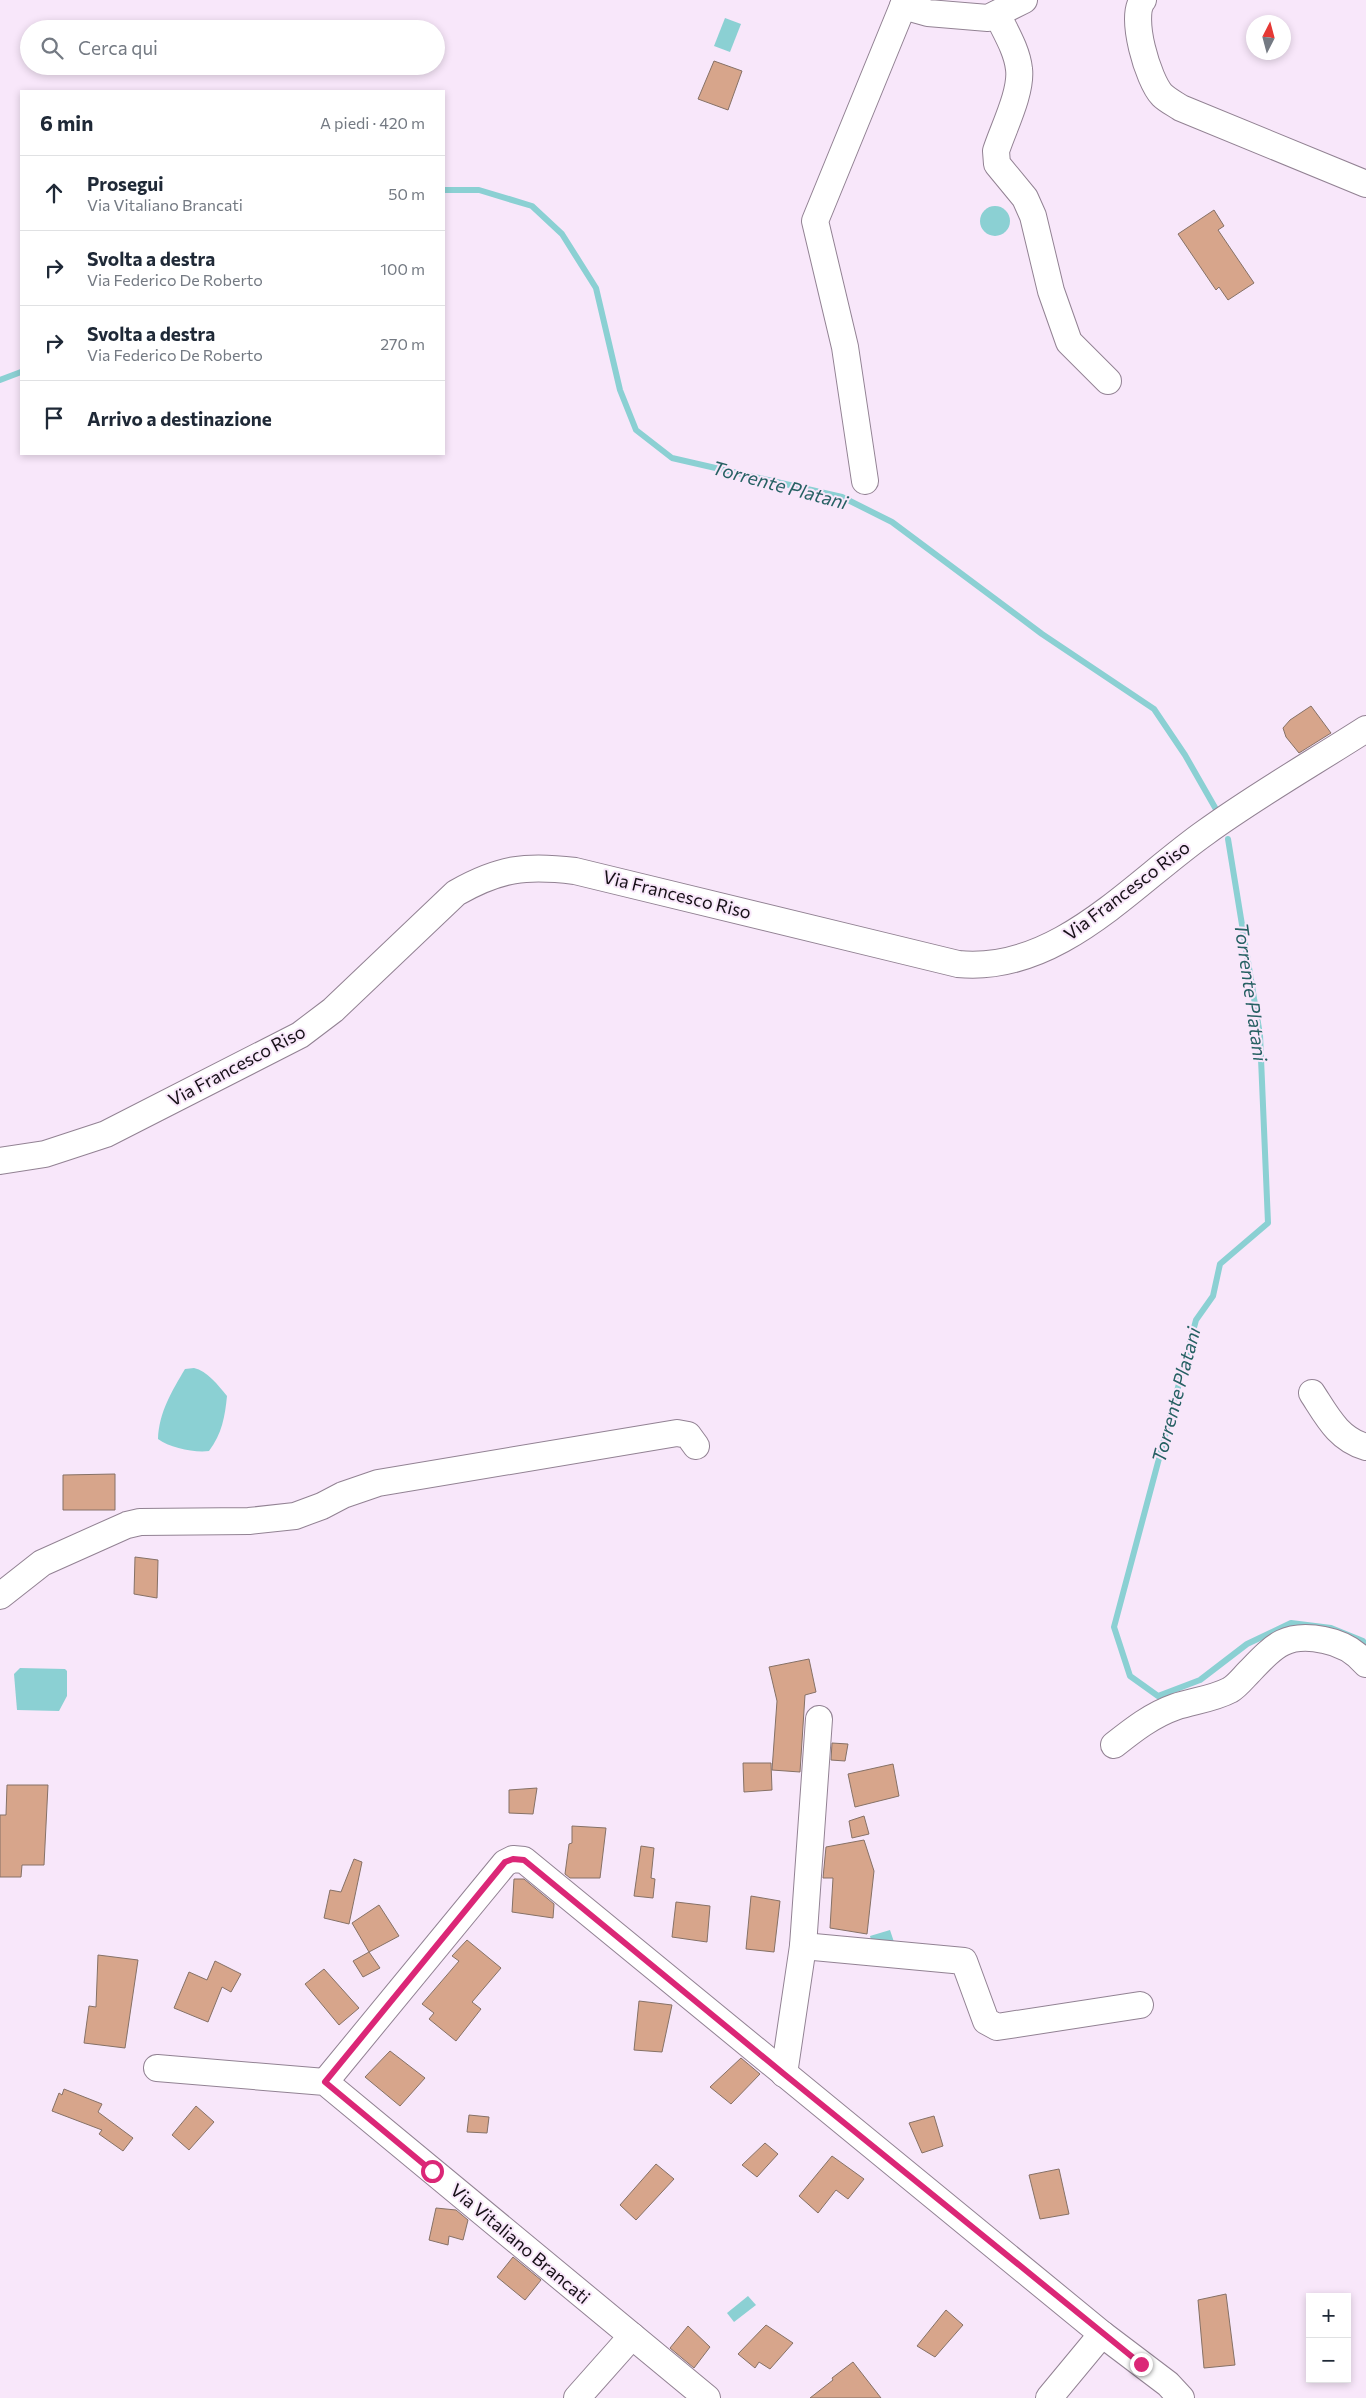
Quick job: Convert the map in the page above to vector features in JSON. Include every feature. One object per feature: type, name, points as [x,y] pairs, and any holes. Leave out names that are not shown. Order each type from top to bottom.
[{"type":"street","points":[[865,482],[845,347],[815,221],[900,3],[928,13],[988,18],[1024,0]]},
{"type":"street","points":[[1143,0],[1138,11],[1147,67],[1163,96],[1182,108],[1366,184]]},
{"type":"street","points":[[997,14],[1011,43],[1019,68],[1018,82],[996,152],[997,164],[1020,190],[1033,216],[1051,291],[1069,342],[1108,381]]},
{"type":"street","name":"Via Francesco Riso","points":[[0,1161],[45,1154],[106,1134],[300,1035],[333,1010],[456,893],[471,884],[512,870],[538,866],[575,871],[958,964],[980,966],[1000,964],[1021,958],[1070,936],[1206,832],[1366,730]]},
{"type":"street","points":[[1312,1393],[1333,1427],[1353,1443],[1366,1447]]},
{"type":"street","points":[[0,1596],[42,1563],[140,1522],[249,1521],[295,1516],[322,1506],[343,1495],[378,1483],[677,1434],[688,1435],[696,1446]]},
{"type":"street","points":[[1114,1745],[1138,1726],[1174,1708],[1218,1696],[1232,1689],[1272,1650],[1289,1638],[1308,1636],[1332,1642],[1358,1654],[1366,1664]]},
{"type":"street","points":[[784,2074],[803,1946],[819,1719]]},
{"type":"street","points":[[157,2068],[325,2082],[505,1862],[513,1859],[524,1860],[1102,2334],[1168,2384],[1181,2398]]},
{"type":"street","points":[[803,1946],[964,1961],[986,2021],[997,2027],[1140,2005]]},
{"type":"street","name":"Via Vitaliano Brancati","points":[[325,2082],[707,2398]]},
{"type":"street","points":[[1049,2398],[1102,2334]]},
{"type":"street","points":[[578,2398],[632,2336]]},
{"type":"shaded area","points":[[725,18],[741,24],[730,52],[714,46]]},
{"type":"shaded area","points":[[995,206],[1006,210],[1010,221],[1006,232],[995,236],[984,232],[980,221],[984,210]]},
{"type":"shaded area","points":[[194,1368],[208,1375],[227,1396],[222,1425],[209,1451],[183,1449],[158,1439],[161,1420],[171,1394],[185,1369]]},
{"type":"shaded area","points":[[20,1668],[65,1669],[67,1671],[67,1696],[59,1711],[17,1710],[14,1674]]},
{"type":"shaded area","points":[[890,1930],[894,1942],[873,1947],[870,1936]]},
{"type":"shaded area","points":[[748,2296],[756,2305],[734,2322],[727,2313]]},
{"type":"building","points":[[714,61],[742,71],[728,110],[698,99]]},
{"type":"building","points":[[1214,210],[1224,226],[1218,230],[1254,283],[1228,300],[1219,287],[1216,290],[1178,234]]},
{"type":"building","points":[[1311,706],[1331,733],[1299,753],[1286,737],[1283,728],[1290,720]]},
{"type":"building","points":[[115,1474],[115,1510],[63,1510],[63,1475]]},
{"type":"building","points":[[135,1557],[158,1560],[157,1598],[134,1594]]},
{"type":"building","points":[[809,1659],[816,1692],[805,1695],[800,1772],[772,1770],[777,1701],[769,1667]]},
{"type":"building","points":[[832,1743],[848,1744],[845,1761],[831,1760]]},
{"type":"building","points":[[743,1763],[771,1763],[772,1790],[744,1792]]},
{"type":"building","points":[[893,1764],[899,1796],[855,1807],[848,1774]]},
{"type":"building","points":[[7,1785],[48,1785],[44,1865],[22,1865],[21,1877],[0,1877],[0,1815],[6,1815]]},
{"type":"building","points":[[537,1788],[533,1814],[509,1813],[509,1790]]},
{"type":"building","points":[[864,1816],[869,1834],[852,1838],[849,1821]]},
{"type":"building","points":[[572,1826],[606,1828],[600,1878],[570,1878],[565,1874],[569,1844],[572,1843]]},
{"type":"building","points":[[864,1840],[874,1871],[867,1934],[830,1928],[833,1878],[823,1878],[826,1847]]},
{"type":"building","points":[[641,1846],[654,1848],[651,1878],[655,1879],[653,1898],[634,1896]]},
{"type":"building","points":[[354,1859],[362,1862],[349,1924],[324,1918],[330,1890],[341,1892]]},
{"type":"building","points":[[514,1879],[524,1879],[554,1904],[553,1918],[512,1912]]},
{"type":"building","points":[[751,1896],[780,1901],[774,1952],[746,1949]]},
{"type":"building","points":[[676,1902],[710,1906],[707,1942],[672,1937]]},
{"type":"building","points":[[379,1905],[399,1936],[369,1952],[352,1923]]},
{"type":"building","points":[[467,1940],[501,1968],[472,2002],[481,2009],[456,2041],[429,2019],[434,2013],[422,2004],[459,1961],[452,1956]]},
{"type":"building","points":[[369,1952],[380,1968],[363,1977],[353,1961]]},
{"type":"building","points":[[98,1955],[138,1960],[125,2048],[84,2043],[89,2006],[96,2007]]},
{"type":"building","points":[[215,1961],[241,1974],[231,1992],[222,1987],[208,2022],[174,2008],[189,1972],[207,1980]]},
{"type":"building","points":[[324,1969],[359,2008],[339,2025],[305,1984]]},
{"type":"building","points":[[639,2001],[672,2005],[662,2052],[634,2050]]},
{"type":"building","points":[[390,2051],[425,2078],[400,2106],[365,2077]]},
{"type":"building","points":[[741,2058],[760,2074],[731,2104],[710,2087]]},
{"type":"building","points":[[64,2089],[102,2104],[98,2112],[133,2138],[123,2151],[99,2134],[102,2130],[52,2111],[59,2093],[62,2095]]},
{"type":"building","points":[[196,2106],[214,2122],[189,2150],[172,2135]]},
{"type":"building","points":[[469,2115],[489,2117],[487,2133],[467,2132]]},
{"type":"building","points":[[934,2116],[943,2146],[922,2153],[909,2123]]},
{"type":"building","points":[[765,2143],[778,2154],[757,2177],[742,2165]]},
{"type":"building","points":[[832,2156],[864,2179],[848,2199],[836,2190],[818,2213],[799,2196]]},
{"type":"building","points":[[656,2164],[674,2179],[636,2220],[620,2205]]},
{"type":"building","points":[[1059,2169],[1069,2214],[1040,2219],[1029,2175]]},
{"type":"building","points":[[436,2208],[456,2210],[468,2220],[463,2240],[449,2236],[448,2245],[429,2240]]},
{"type":"building","points":[[513,2257],[541,2280],[525,2300],[497,2277]]},
{"type":"building","points":[[1226,2294],[1235,2365],[1204,2368],[1198,2300]]},
{"type":"building","points":[[946,2310],[963,2325],[935,2357],[917,2346]]},
{"type":"building","points":[[766,2325],[793,2343],[770,2369],[759,2362],[755,2368],[738,2354]]},
{"type":"building","points":[[688,2326],[710,2347],[694,2368],[670,2348]]},
{"type":"building","points":[[853,2362],[881,2398],[810,2398],[833,2380],[832,2378]]},
{"type":"waterway","name":"Torrente Platani","points":[[445,190],[479,190],[532,206],[562,234],[596,288],[620,390],[636,430],[672,458],[842,497],[892,522],[1042,634],[1154,709],[1185,755],[1217,811]]},
{"type":"waterway","name":"Torrente Platani","points":[[0,380],[20,372]]},
{"type":"waterway","name":"Torrente Platani","points":[[1228,839],[1260,1035],[1268,1223],[1220,1264],[1213,1296],[1196,1320],[1114,1627],[1130,1676],[1158,1696],[1200,1680],[1247,1644],[1291,1623],[1331,1628],[1363,1641],[1366,1646]]},
{"type":"route","points":[[432,2171],[325,2082],[505,1862],[513,1859],[524,1860],[1141,2364]]}]
